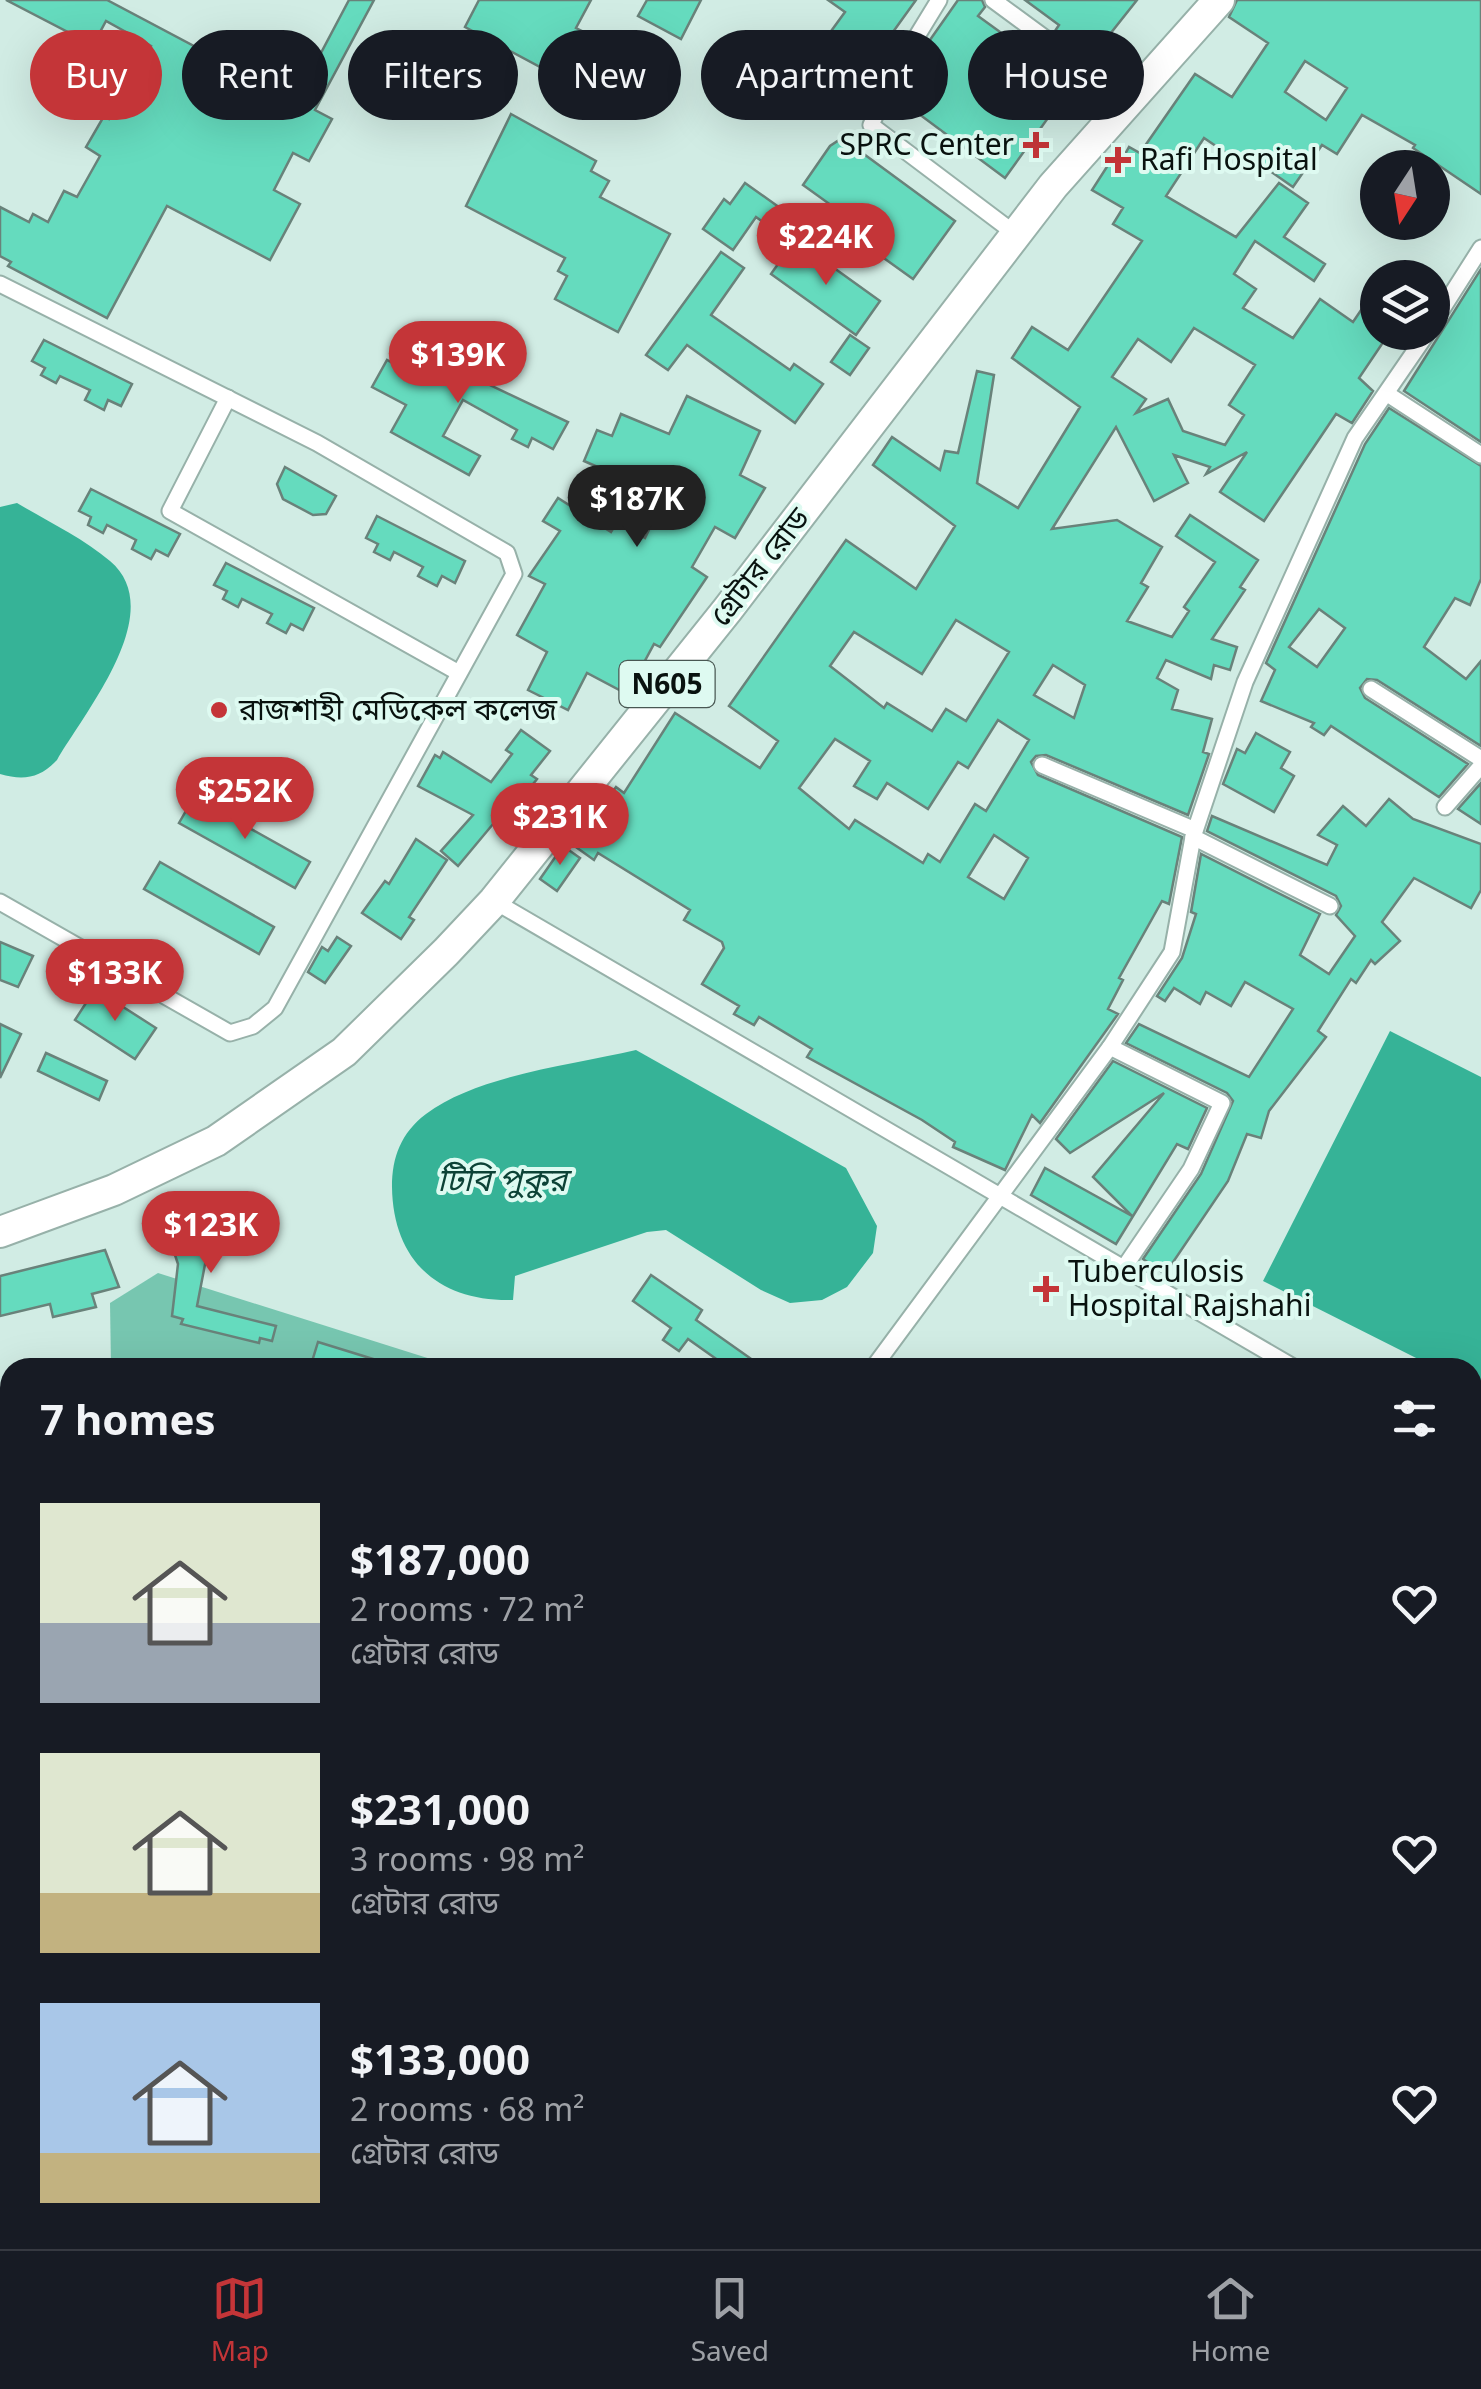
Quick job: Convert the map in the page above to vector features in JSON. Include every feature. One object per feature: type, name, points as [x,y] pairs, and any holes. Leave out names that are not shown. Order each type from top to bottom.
[{"type":"highway","name":"গ্রেটার রোড","points":[[1144,58],[1193,0]]},
{"type":"highway","name":"গ্রেটার রোড","points":[[858,428],[1006,226],[1098,124],[1219,0]]},
{"type":"highway","name":"গ্রেটার রোড","points":[[0,1232],[114,1190],[216,1141],[344,1052],[494,900],[572,789],[1053,186],[1100,120]]},
{"type":"highway","name":"গ্রেটার রোড","points":[[0,1209],[97,1178],[192,1134],[324,1045],[429,945],[572,789]]},
{"type":"street","points":[[939,0],[895,72],[871,125],[1006,226]]},
{"type":"street","points":[[992,0],[1035,30]]},
{"type":"street","points":[[1450,297],[1481,248]]},
{"type":"street","points":[[0,284],[318,442],[507,553],[514,574],[275,1008],[252,1026],[230,1033],[0,902]]},
{"type":"street","points":[[880,1358],[1110,1047],[1172,952],[1194,834],[1245,682],[1355,438],[1389,395],[1417,350]]},
{"type":"street","points":[[1389,395],[1481,455]]},
{"type":"street","points":[[228,398],[170,511],[459,673]]},
{"type":"street","points":[[1371,689],[1481,762],[1445,808]]},
{"type":"street","points":[[1042,766],[1194,834],[1330,906]]},
{"type":"street","points":[[494,900],[1278,1358]]},
{"type":"street","points":[[1110,1047],[1222,1102],[1191,1169],[1123,1269]]},
{"type":"shaded area","points":[[158,1273],[427,1358],[111,1358],[110,1303]]},
{"type":"water","points":[[17,503],[110,561],[126,582],[131,606],[127,633],[116,660],[86,715],[57,760],[44,771],[24,777],[0,774],[0,507]]},
{"type":"water","points":[[1390,1031],[1481,1077],[1481,1358],[1416,1358],[1263,1281]]},
{"type":"water","name":"টিবি পুকুর","points":[[636,1050],[846,1168],[877,1226],[873,1253],[847,1287],[822,1300],[790,1303],[761,1290],[666,1230],[647,1232],[515,1276],[513,1300],[463,1294],[443,1285],[411,1256],[394,1213],[392,1187],[400,1146],[417,1121],[447,1101],[498,1081]]},
{"type":"building","points":[[6,0],[107,0],[182,40],[182,120],[332,119],[309,161],[293,153],[274,190],[300,204],[270,260],[167,206],[107,318],[8,266],[11,262],[0,256],[0,207],[29,222],[33,214],[48,222],[64,191],[77,197],[100,156],[86,147],[102,120],[162,120],[162,30],[122,30],[106,21],[101,30],[64,30]]},
{"type":"building","points":[[349,0],[374,0],[358,30],[348,30],[348,48],[328,86],[328,40]]},
{"type":"building","points":[[479,0],[591,0],[576,28],[580,30],[538,30],[538,66],[518,55],[518,30],[465,27]]},
{"type":"building","points":[[647,0],[701,0],[681,39],[681,30],[664,30],[638,16]]},
{"type":"building","points":[[828,0],[916,0],[894,30],[832,30],[845,12]]},
{"type":"building","points":[[958,0],[982,0],[985,7],[978,16],[997,30],[968,30],[968,120],[1047,120],[1005,178],[927,120],[948,120],[948,30],[937,30]]},
{"type":"building","points":[[1025,0],[1137,0],[1113,30],[1056,30],[1059,25]]},
{"type":"building","points":[[1237,0],[1481,0],[1481,194],[1450,173],[1450,150],[1416,150],[1415,145],[1362,115],[1337,154],[1322,145],[1293,187],[1250,157],[1244,165],[1204,138],[1166,196],[1236,237],[1279,183],[1308,203],[1284,237],[1325,264],[1314,281],[1255,241],[1234,274],[1256,289],[1243,308],[1293,338],[1320,299],[1353,322],[1360,312],[1360,350],[1378,350],[1359,378],[1373,391],[1352,423],[1336,414],[1264,521],[1220,492],[1247,452],[1206,474],[1210,467],[1174,455],[1188,483],[1154,501],[1116,427],[1052,529],[1117,520],[1162,547],[1141,583],[1148,587],[1127,621],[1172,637],[1189,611],[1184,607],[1215,562],[1176,536],[1190,515],[1258,560],[1240,587],[1245,590],[1212,639],[1237,647],[1230,670],[1214,665],[1211,679],[1166,660],[1157,678],[1178,690],[1172,709],[1212,719],[1203,752],[1209,754],[1188,815],[1046,755],[1036,756],[1031,762],[1038,775],[1182,837],[1169,904],[1162,901],[1119,978],[1123,980],[1108,1009],[1118,1014],[1040,1123],[1032,1115],[1005,1170],[953,1147],[955,1142],[922,1120],[807,1057],[812,1049],[759,1017],[754,1025],[734,1014],[739,1006],[702,984],[724,948],[722,942],[684,920],[690,910],[598,853],[594,860],[573,845],[616,787],[624,793],[675,713],[760,768],[778,741],[729,706],[846,540],[916,589],[955,526],[873,465],[892,437],[940,470],[945,451],[958,453],[977,371],[994,375],[977,483],[1018,508],[1080,407],[1012,358],[1032,327],[1068,350],[1142,241],[1113,224],[1123,208],[1092,190],[1110,162],[1118,167],[1129,147],[1140,153],[1195,74],[1232,97],[1268,43],[1229,17]],"holes":[[[1305,61],[1347,88],[1326,120],[1285,92]],[[1194,328],[1255,365],[1229,405],[1244,415],[1225,445],[1183,431],[1168,399],[1136,413],[1146,399],[1112,377],[1138,339],[1171,362]],[[956,620],[1009,652],[966,721],[946,709],[932,731],[887,703],[884,708],[830,666],[854,632],[922,674]],[[1053,665],[1085,685],[1074,718],[1034,695]],[[998,720],[1029,740],[986,811],[975,804],[940,862],[928,854],[923,863],[855,820],[849,829],[799,788],[835,739],[870,761],[854,786],[877,799],[887,783],[928,809],[958,762],[968,768]],[[994,835],[1028,858],[1004,899],[968,877]]]},
{"type":"building","points":[[518,118],[596,161],[591,171],[609,181],[600,197],[670,234],[618,332],[555,299],[567,276],[558,271],[565,258],[466,206],[508,120]]},
{"type":"building","points":[[842,138],[955,221],[913,279],[860,241],[867,231],[803,185],[830,146]]},
{"type":"building","points":[[745,183],[783,210],[770,227],[756,217],[733,250],[703,229],[724,199],[730,204]]},
{"type":"building","points":[[795,240],[880,301],[856,335],[771,274]]},
{"type":"building","points":[[721,252],[744,268],[711,315],[790,370],[794,364],[823,384],[795,423],[687,345],[668,370],[646,355]]},
{"type":"building","points":[[1481,269],[1481,442],[1404,391],[1430,350],[1450,350],[1450,318]]},
{"type":"building","points":[[850,335],[869,348],[850,375],[831,362]]},
{"type":"building","points":[[44,340],[132,384],[121,406],[108,400],[104,410],[85,400],[90,390],[60,376],[56,383],[41,375],[45,368],[32,361]]},
{"type":"building","points":[[439,341],[482,364],[475,378],[568,422],[553,449],[532,438],[528,447],[512,439],[517,430],[463,400],[443,436],[480,456],[469,475],[391,432],[406,405],[372,387],[387,360],[420,378]]},
{"type":"building","points":[[687,396],[760,431],[740,475],[765,488],[735,538],[715,527],[692,567],[707,577],[660,647],[654,644],[627,694],[587,673],[568,710],[528,690],[547,652],[517,635],[545,584],[529,576],[560,531],[543,521],[558,498],[611,532],[617,522],[645,538],[666,495],[636,478],[634,483],[584,461],[597,430],[612,436],[621,414],[669,434]]},
{"type":"building","points":[[1389,408],[1481,466],[1481,579],[1470,605],[1455,598],[1424,647],[1466,679],[1481,661],[1481,746],[1377,680],[1367,679],[1360,688],[1365,698],[1468,764],[1439,797],[1331,726],[1324,735],[1311,727],[1314,723],[1261,701],[1275,670],[1266,663],[1365,444]],"holes":[[[1319,609],[1345,628],[1317,667],[1289,647]]]},
{"type":"building","points":[[285,467],[336,496],[326,514],[313,515],[283,499],[277,484]]},
{"type":"building","points":[[91,489],[180,534],[168,556],[156,550],[151,559],[132,549],[136,540],[107,525],[103,533],[88,525],[91,517],[79,511]]},
{"type":"building","points":[[377,516],[465,561],[455,583],[442,576],[437,586],[418,576],[423,567],[394,552],[390,560],[374,552],[378,544],[366,538]]},
{"type":"building","points":[[226,563],[314,608],[303,630],[291,624],[286,633],[267,623],[272,614],[242,599],[238,607],[223,599],[227,591],[214,585]]},
{"type":"building","points":[[521,730],[550,751],[531,775],[537,779],[518,803],[513,800],[458,866],[441,851],[473,815],[418,786],[435,755],[440,758],[443,752],[491,782],[512,754],[506,750]]},
{"type":"building","points":[[1256,733],[1290,752],[1281,768],[1294,776],[1274,812],[1223,784],[1237,749],[1245,753]]},
{"type":"building","points":[[1481,783],[1481,824],[1458,809]]},
{"type":"building","points":[[194,797],[310,862],[295,888],[179,823]]},
{"type":"building","points":[[1389,799],[1413,819],[1481,844],[1481,890],[1471,908],[1414,878],[1382,922],[1400,941],[1375,964],[1371,960],[1356,983],[1351,979],[1318,1031],[1326,1037],[1269,1111],[1261,1138],[1247,1134],[1228,1181],[1165,1274],[1143,1259],[1201,1174],[1233,1101],[1227,1093],[1126,1043],[1139,1024],[1249,1077],[1293,1009],[1245,982],[1231,1006],[1206,992],[1200,1004],[1174,988],[1165,1001],[1157,996],[1182,958],[1196,914],[1191,912],[1201,854],[1320,914],[1300,955],[1329,974],[1355,936],[1336,915],[1341,906],[1336,896],[1207,831],[1212,816],[1327,865],[1337,845],[1318,835],[1343,806],[1366,826]]},
{"type":"building","points":[[416,839],[447,860],[409,917],[414,920],[401,939],[362,913],[385,881],[389,884]]},
{"type":"building","points":[[563,846],[580,858],[557,891],[540,879]]},
{"type":"building","points":[[160,862],[274,927],[259,954],[144,889]]},
{"type":"building","points":[[337,937],[351,946],[325,983],[308,972],[322,947],[328,951]]},
{"type":"building","points":[[0,942],[33,956],[18,987],[0,980]]},
{"type":"building","points":[[95,989],[156,1028],[135,1059],[75,1020]]},
{"type":"building","points":[[0,1024],[21,1034],[0,1078]]},
{"type":"building","points":[[46,1053],[107,1081],[99,1100],[38,1071]]},
{"type":"building","points":[[1113,1061],[1207,1108],[1188,1149],[1177,1144],[1116,1244],[1031,1195],[1045,1168],[1132,1216],[1093,1177],[1164,1093],[1070,1153],[1056,1139]]},
{"type":"building","points":[[241,1208],[252,1239],[207,1254],[197,1306],[276,1326],[272,1341],[260,1338],[259,1343],[181,1324],[183,1319],[172,1316],[178,1264],[168,1234]]},
{"type":"building","points":[[105,1250],[119,1287],[92,1294],[96,1307],[53,1317],[50,1304],[0,1316],[0,1276]]},
{"type":"building","points":[[651,1275],[702,1310],[696,1320],[750,1358],[715,1358],[688,1339],[679,1351],[663,1340],[671,1328],[633,1301]]},
{"type":"building","points":[[318,1342],[370,1358],[313,1358]]},
{"type":"place","name":"SPRC Center","points":[[1036,145]]},
{"type":"place","name":"Rafi Hospital","points":[[1118,160]]},
{"type":"place","name":"রাজশাহী মেডিকেল কলেজ","points":[[219,710]]},
{"type":"place","name":"Tuberculosis Hospital Rajshahi","points":[[1046,1289]]}]
